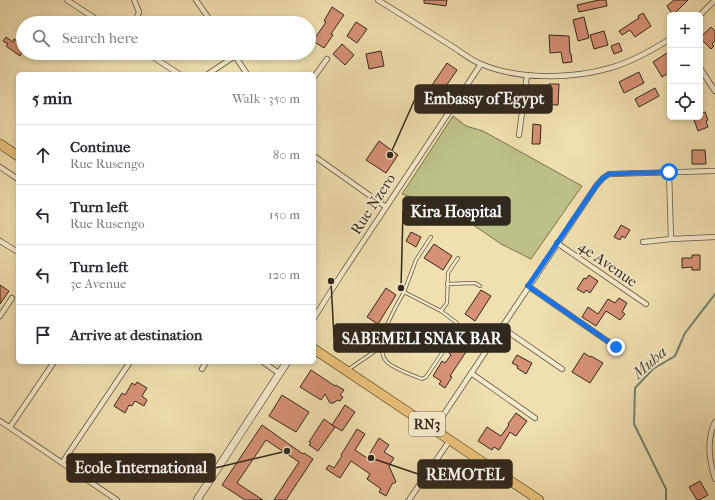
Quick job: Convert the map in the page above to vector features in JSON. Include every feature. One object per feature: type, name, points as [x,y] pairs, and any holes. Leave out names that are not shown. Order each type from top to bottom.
[{"type":"highway","points":[[0,144],[16,155]]},
{"type":"highway","name":"RN3","points":[[316,350],[538,500]]},
{"type":"street","points":[[67,0],[91,16]]},
{"type":"street","points":[[134,0],[139,12],[138,16]]},
{"type":"street","points":[[196,0],[207,16]]},
{"type":"street","points":[[378,0],[481,64],[527,75],[586,73],[610,68],[634,59],[655,49],[667,41]]},
{"type":"street","points":[[703,12],[715,0]]},
{"type":"street","points":[[316,74],[327,59]]},
{"type":"street","points":[[158,60],[176,72]]},
{"type":"street","points":[[211,72],[227,60]]},
{"type":"street","points":[[237,60],[246,72]]},
{"type":"street","name":"Rue Nzero","points":[[316,315],[481,64]]},
{"type":"street","points":[[703,73],[715,91]]},
{"type":"street","points":[[519,135],[527,75]]},
{"type":"street","points":[[316,157],[386,207]]},
{"type":"street","points":[[0,167],[16,177]]},
{"type":"street","points":[[434,429],[528,286],[603,178],[609,174],[715,171]]},
{"type":"street","points":[[669,172],[671,239]]},
{"type":"street","points":[[643,242],[715,237]]},
{"type":"street","points":[[0,241],[16,251]]},
{"type":"street","name":"4e Avenue","points":[[557,243],[646,304]]},
{"type":"street","points":[[528,286],[616,347]]},
{"type":"street","points":[[0,316],[12,298]]},
{"type":"street","points":[[501,327],[562,369]]},
{"type":"street","points":[[10,427],[53,364]]},
{"type":"street","points":[[62,463],[129,364]]},
{"type":"street","points":[[202,369],[205,364]]},
{"type":"street","points":[[266,364],[280,374]]},
{"type":"street","points":[[196,500],[286,364]]},
{"type":"street","points":[[471,373],[535,418]]},
{"type":"street","points":[[0,421],[117,500]]},
{"type":"street","points":[[715,422],[709,443],[710,460],[715,479]]},
{"type":"street","points":[[409,500],[450,440]]},
{"type":"lane","points":[[404,292],[441,311],[457,322],[457,331],[426,377],[422,379],[408,375],[386,361],[381,347],[385,329],[404,292],[416,260],[431,237]]},
{"type":"lane","points":[[441,311],[447,303],[448,273],[458,258]]},
{"type":"lane","points":[[447,284],[475,283],[480,286]]},
{"type":"lane","points":[[347,370],[381,347]]},
{"type":"green space","points":[[453,116],[466,126],[483,131],[582,186],[531,259],[501,244],[450,209],[402,194]]},
{"type":"building","points":[[424,0],[447,0],[446,6],[424,3]]},
{"type":"building","points":[[606,0],[607,6],[579,12],[577,5]]},
{"type":"building","points":[[674,0],[688,0],[676,12],[671,12],[667,6]]},
{"type":"building","points":[[332,7],[344,15],[331,34],[333,35],[324,48],[316,43],[316,37],[326,22],[324,21]]},
{"type":"building","points":[[643,13],[651,26],[635,37],[630,30],[622,35],[619,31],[639,18],[638,16]]},
{"type":"building","points":[[584,17],[589,38],[578,41],[573,20]]},
{"type":"building","points":[[356,22],[367,29],[357,43],[347,36]]},
{"type":"building","points":[[711,27],[715,31],[715,41],[712,44],[714,46],[711,49],[703,41],[703,35]]},
{"type":"building","points":[[604,31],[608,45],[594,49],[590,35]]},
{"type":"building","points":[[549,35],[569,36],[572,62],[563,63],[561,52],[550,53]]},
{"type":"building","points":[[6,37],[13,42],[14,39],[16,40],[16,53],[6,46],[8,44],[3,41]]},
{"type":"building","points":[[619,43],[622,51],[614,54],[611,46]]},
{"type":"building","points":[[342,44],[354,55],[345,65],[333,54]]},
{"type":"building","points":[[381,51],[384,66],[369,69],[366,54]]},
{"type":"building","points":[[667,53],[667,74],[662,77],[653,62]]},
{"type":"building","points":[[447,63],[457,70],[444,89],[446,90],[439,102],[426,94]]},
{"type":"building","points":[[639,72],[644,83],[624,93],[619,82]]},
{"type":"building","points":[[549,84],[559,84],[558,105],[533,104],[534,91],[549,93]]},
{"type":"building","points":[[655,88],[659,96],[639,107],[635,99]]},
{"type":"building","points":[[703,112],[705,112],[708,120],[706,121],[708,127],[698,131],[694,120],[703,120]]},
{"type":"building","points":[[533,124],[541,125],[540,144],[532,144]]},
{"type":"building","points":[[379,141],[398,155],[386,173],[366,160]]},
{"type":"building","points":[[692,150],[705,150],[706,164],[692,164]]},
{"type":"building","points":[[621,225],[630,230],[625,238],[622,236],[620,240],[614,237]]},
{"type":"building","points":[[411,232],[421,237],[416,247],[406,241]]},
{"type":"building","points":[[434,244],[452,256],[443,270],[424,258]]},
{"type":"building","points":[[692,255],[700,255],[700,270],[692,270],[692,267],[682,268],[682,258],[692,258]]},
{"type":"building","points":[[589,275],[598,281],[590,293],[586,290],[584,293],[577,289],[584,278],[586,279]]},
{"type":"building","points":[[0,285],[9,291],[0,304]]},
{"type":"building","points":[[386,288],[396,295],[378,324],[367,317]]},
{"type":"building","points":[[481,290],[491,296],[475,321],[465,314]]},
{"type":"building","points":[[619,298],[627,303],[622,312],[625,314],[620,320],[606,311],[596,326],[582,317],[588,307],[598,314],[608,299],[615,303]]},
{"type":"building","points":[[460,335],[472,343],[450,376],[452,377],[445,388],[439,384],[441,381],[433,376],[442,361],[445,363],[451,355],[449,353]]},
{"type":"building","points":[[584,353],[603,363],[590,383],[572,372]]},
{"type":"building","points":[[517,355],[532,363],[526,374],[517,368],[518,366],[512,363]]},
{"type":"building","points":[[311,370],[335,386],[336,385],[344,390],[340,395],[343,397],[340,401],[338,400],[330,403],[325,394],[321,400],[300,387]]},
{"type":"building","points":[[137,382],[147,388],[142,396],[147,400],[144,406],[135,401],[132,406],[129,405],[125,413],[114,406],[122,393],[125,395],[132,383],[135,385]]},
{"type":"building","points":[[282,395],[309,412],[296,432],[269,416]]},
{"type":"building","points":[[345,405],[355,412],[342,431],[332,425]]},
{"type":"building","points":[[516,413],[527,421],[516,436],[510,432],[499,450],[494,447],[492,450],[478,441],[487,427],[501,436]]},
{"type":"building","points":[[324,419],[335,427],[318,451],[309,445],[311,443],[309,442]]},
{"type":"building","points":[[262,425],[303,454],[304,453],[313,459],[286,500],[274,500],[299,462],[266,440],[237,483],[263,500],[245,500],[222,485]]},
{"type":"building","points":[[357,429],[365,434],[355,450],[367,458],[379,438],[389,445],[384,452],[394,458],[389,466],[396,482],[392,484],[386,496],[379,492],[381,489],[367,479],[370,474],[351,461],[340,478],[326,469],[329,465],[334,468]]},
{"type":"building","points":[[700,481],[708,495],[697,500],[689,487]]},
{"type":"waterway","name":"Muha","points":[[666,500],[666,489],[634,424],[635,388],[653,369],[675,356],[685,333],[715,294]]},
{"type":"place","name":"Embassy of Egypt","points":[[390,155]]},
{"type":"place","name":"SABEMELI SNAK BAR","points":[[331,281]]},
{"type":"place","name":"Kira Hospital","points":[[401,288]]},
{"type":"place","name":"Ecole International","points":[[287,451]]},
{"type":"place","name":"REMOTEL","points":[[371,458]]},
{"type":"route","points":[[616,347],[528,286],[603,178],[609,174],[669,172]]}]
